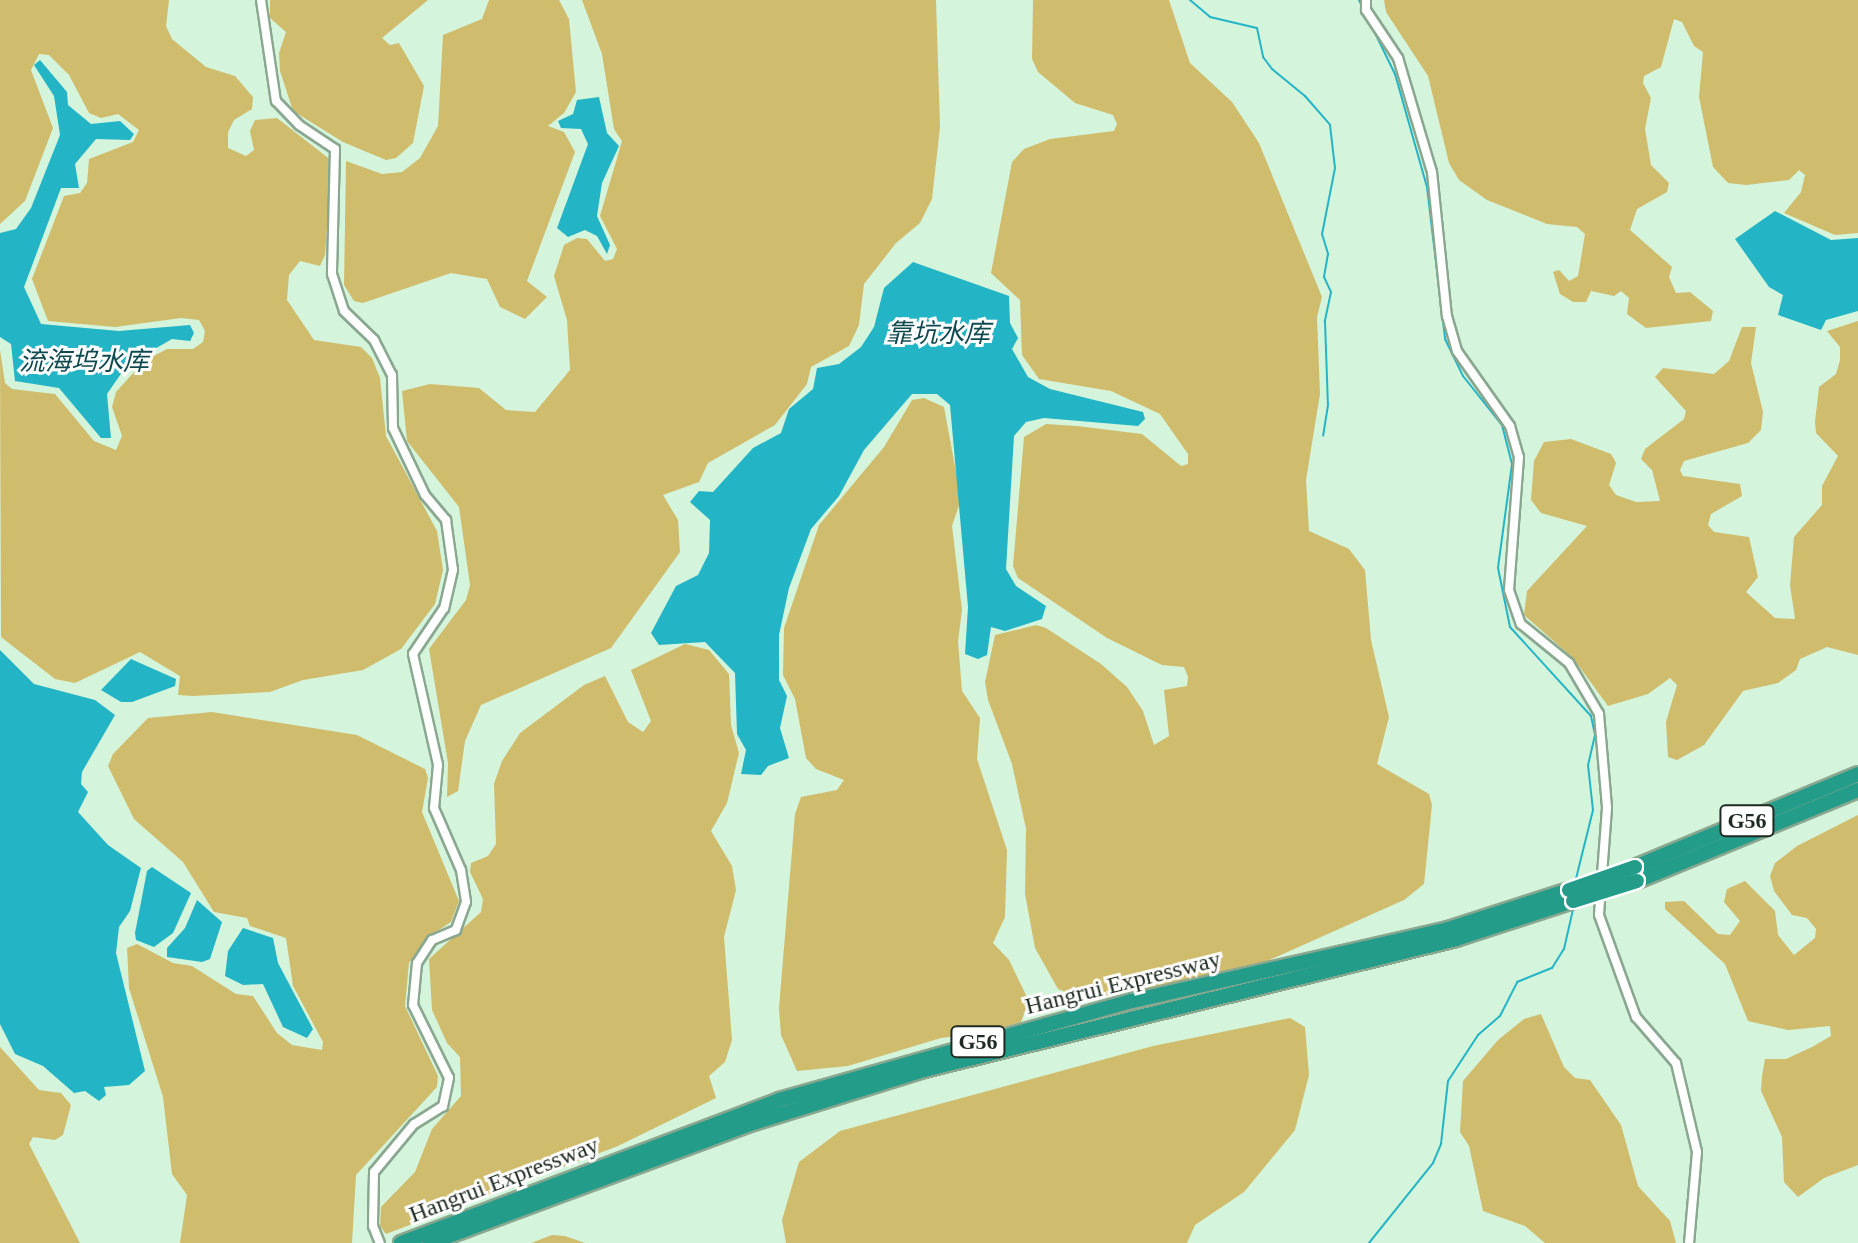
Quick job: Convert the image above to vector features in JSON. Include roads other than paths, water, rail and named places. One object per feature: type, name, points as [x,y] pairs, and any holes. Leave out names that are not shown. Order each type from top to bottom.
[{"type":"highway","name":"Hangrui Expressway","points":[[1636,874],[1858,774]]},
{"type":"highway","name":"Hangrui Expressway","points":[[430,1243],[750,1124],[924,1070],[1441,943],[1858,790]]},
{"type":"highway","name":"Hangrui Expressway","points":[[401,1243],[779,1100],[1132,1001],[1448,929],[1571,896]]},
{"type":"street","points":[[261,0],[276,101],[299,125],[335,149],[332,274],[344,311],[374,340],[392,375],[393,428],[425,495],[446,520],[453,570],[444,608],[413,654],[438,765],[434,808],[461,870],[466,902],[456,930],[432,940],[417,963],[413,1005],[449,1078],[443,1106],[414,1124],[374,1172],[373,1226],[380,1243]]},
{"type":"street","points":[[1366,0],[1366,10],[1398,58],[1432,172],[1447,316],[1457,351],[1510,426],[1519,457],[1509,590],[1521,624],[1569,663],[1599,714],[1607,808],[1599,915],[1636,1017],[1676,1063],[1697,1152],[1689,1243]]},
{"type":"water","name":"流海坞水库","points":[[40,60],[67,92],[68,105],[91,124],[120,121],[134,134],[130,140],[96,139],[75,164],[79,188],[61,188],[24,287],[41,324],[119,331],[190,325],[194,333],[190,341],[172,339],[127,365],[107,394],[111,438],[101,438],[59,388],[15,381],[11,344],[0,337],[0,233],[16,229],[31,208],[60,135],[54,96],[34,65]]},
{"type":"water","points":[[599,97],[607,133],[619,146],[602,183],[597,216],[610,245],[607,254],[597,236],[585,230],[568,237],[557,228],[588,144],[581,129],[561,128],[558,121],[573,114],[577,100]]},
{"type":"water","points":[[1775,211],[1831,240],[1858,238],[1858,311],[1826,320],[1821,330],[1778,315],[1783,295],[1769,287],[1735,239]]},
{"type":"water","name":"靠坑水库","points":[[913,262],[1009,296],[1010,323],[1018,338],[1012,349],[1028,377],[1050,389],[1143,412],[1145,419],[1138,426],[1044,418],[1026,422],[1014,436],[1006,569],[1016,586],[1046,606],[1042,619],[1005,631],[991,627],[987,655],[978,659],[965,654],[968,607],[950,405],[937,394],[912,394],[864,450],[839,496],[811,529],[789,588],[779,635],[779,680],[787,696],[780,728],[789,758],[768,766],[761,775],[741,774],[746,750],[737,734],[735,673],[705,642],[659,645],[651,633],[676,586],[698,575],[709,553],[710,520],[690,502],[699,491],[713,492],[753,448],[781,433],[789,409],[813,389],[817,368],[839,364],[861,347],[874,327],[884,288]]},
{"type":"water","points":[[0,650],[34,684],[95,700],[115,715],[82,772],[81,784],[88,792],[78,812],[108,845],[141,868],[130,911],[119,927],[116,953],[145,1071],[129,1085],[104,1087],[106,1095],[99,1101],[85,1091],[74,1093],[43,1066],[15,1054],[0,1024]]},
{"type":"water","points":[[131,659],[176,679],[175,686],[132,702],[121,702],[101,690]]},
{"type":"water","points":[[152,867],[191,893],[173,933],[154,947],[136,940],[135,933],[147,871]]},
{"type":"water","points":[[197,900],[222,922],[210,959],[202,962],[167,957],[167,948],[185,928]]},
{"type":"water","points":[[243,928],[273,938],[278,963],[313,1029],[307,1038],[283,1027],[263,984],[243,985],[225,976],[228,951]]},
{"type":"waterway","points":[[1190,0],[1210,17],[1257,28],[1263,57],[1272,69],[1305,96],[1330,125],[1335,168],[1322,234],[1328,254],[1324,277],[1331,292],[1325,321],[1328,405],[1323,436]]},
{"type":"waterway","points":[[1359,0],[1395,74],[1427,187],[1445,339],[1463,376],[1502,425],[1512,464],[1498,568],[1510,627],[1591,716],[1595,735],[1588,765],[1593,810],[1575,883]]},
{"type":"waterway","points":[[1369,1243],[1433,1163],[1441,1144],[1448,1081],[1478,1035],[1500,1016],[1517,982],[1552,968],[1564,949],[1574,905]]}]
